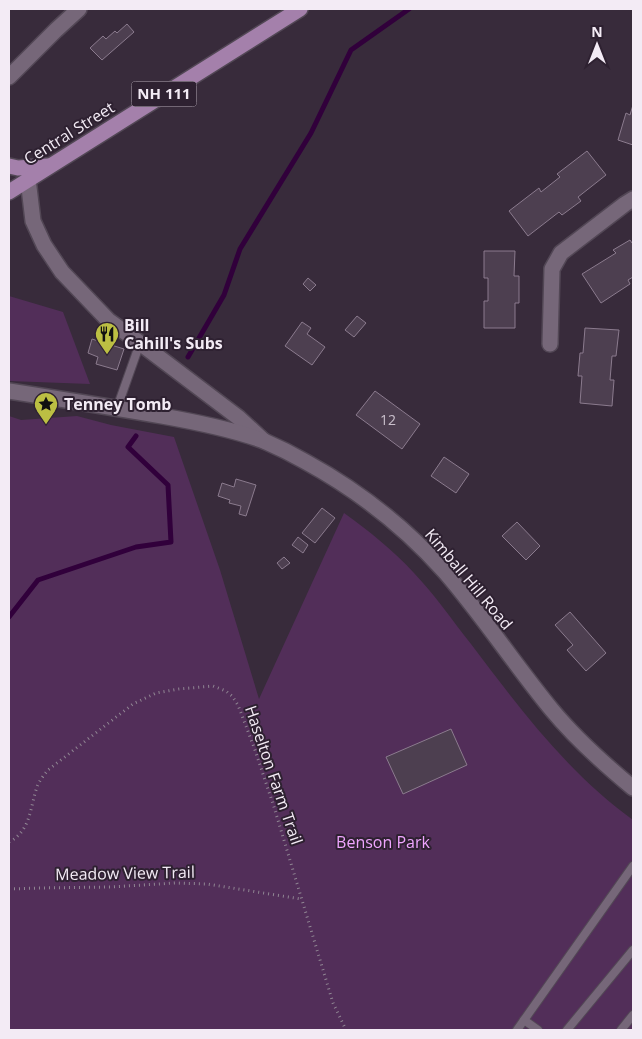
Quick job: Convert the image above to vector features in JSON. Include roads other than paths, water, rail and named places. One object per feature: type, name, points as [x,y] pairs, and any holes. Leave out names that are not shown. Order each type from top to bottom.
[{"type":"main road","name":"Central Street","points":[[9,192],[300,9]]},
{"type":"main road","points":[[9,166],[18,168],[49,166]]},
{"type":"street","points":[[9,77],[80,9]]},
{"type":"street","points":[[28,179],[33,221],[44,245],[62,272],[108,320],[239,418],[264,441]]},
{"type":"street","points":[[550,344],[552,269],[556,260],[562,252],[633,199]]},
{"type":"street","name":"Kimball Hill Road","points":[[9,391],[117,408],[220,428],[264,441],[327,473],[359,494],[390,518],[418,544],[470,602],[552,711],[579,740],[633,788]]},
{"type":"lane","points":[[117,408],[140,343]]},
{"type":"lane","points":[[517,1030],[633,866]]},
{"type":"lane","points":[[567,1030],[633,950]]},
{"type":"lane","points":[[621,1030],[633,1015]]},
{"type":"lane","points":[[524,1020],[538,1030]]},
{"type":"waterway","points":[[188,357],[224,295],[240,249],[311,133],[351,50],[409,9]]},
{"type":"waterway","points":[[9,617],[38,580],[136,547],[171,542],[168,485],[128,447],[136,436]]},
{"type":"place","name":"Bill Cahill's Subs","points":[[107,355]]},
{"type":"place","name":"Tenney Tomb","points":[[46,425]]},
{"type":"park label","name":"Benson Park","points":[[383,842]]}]
